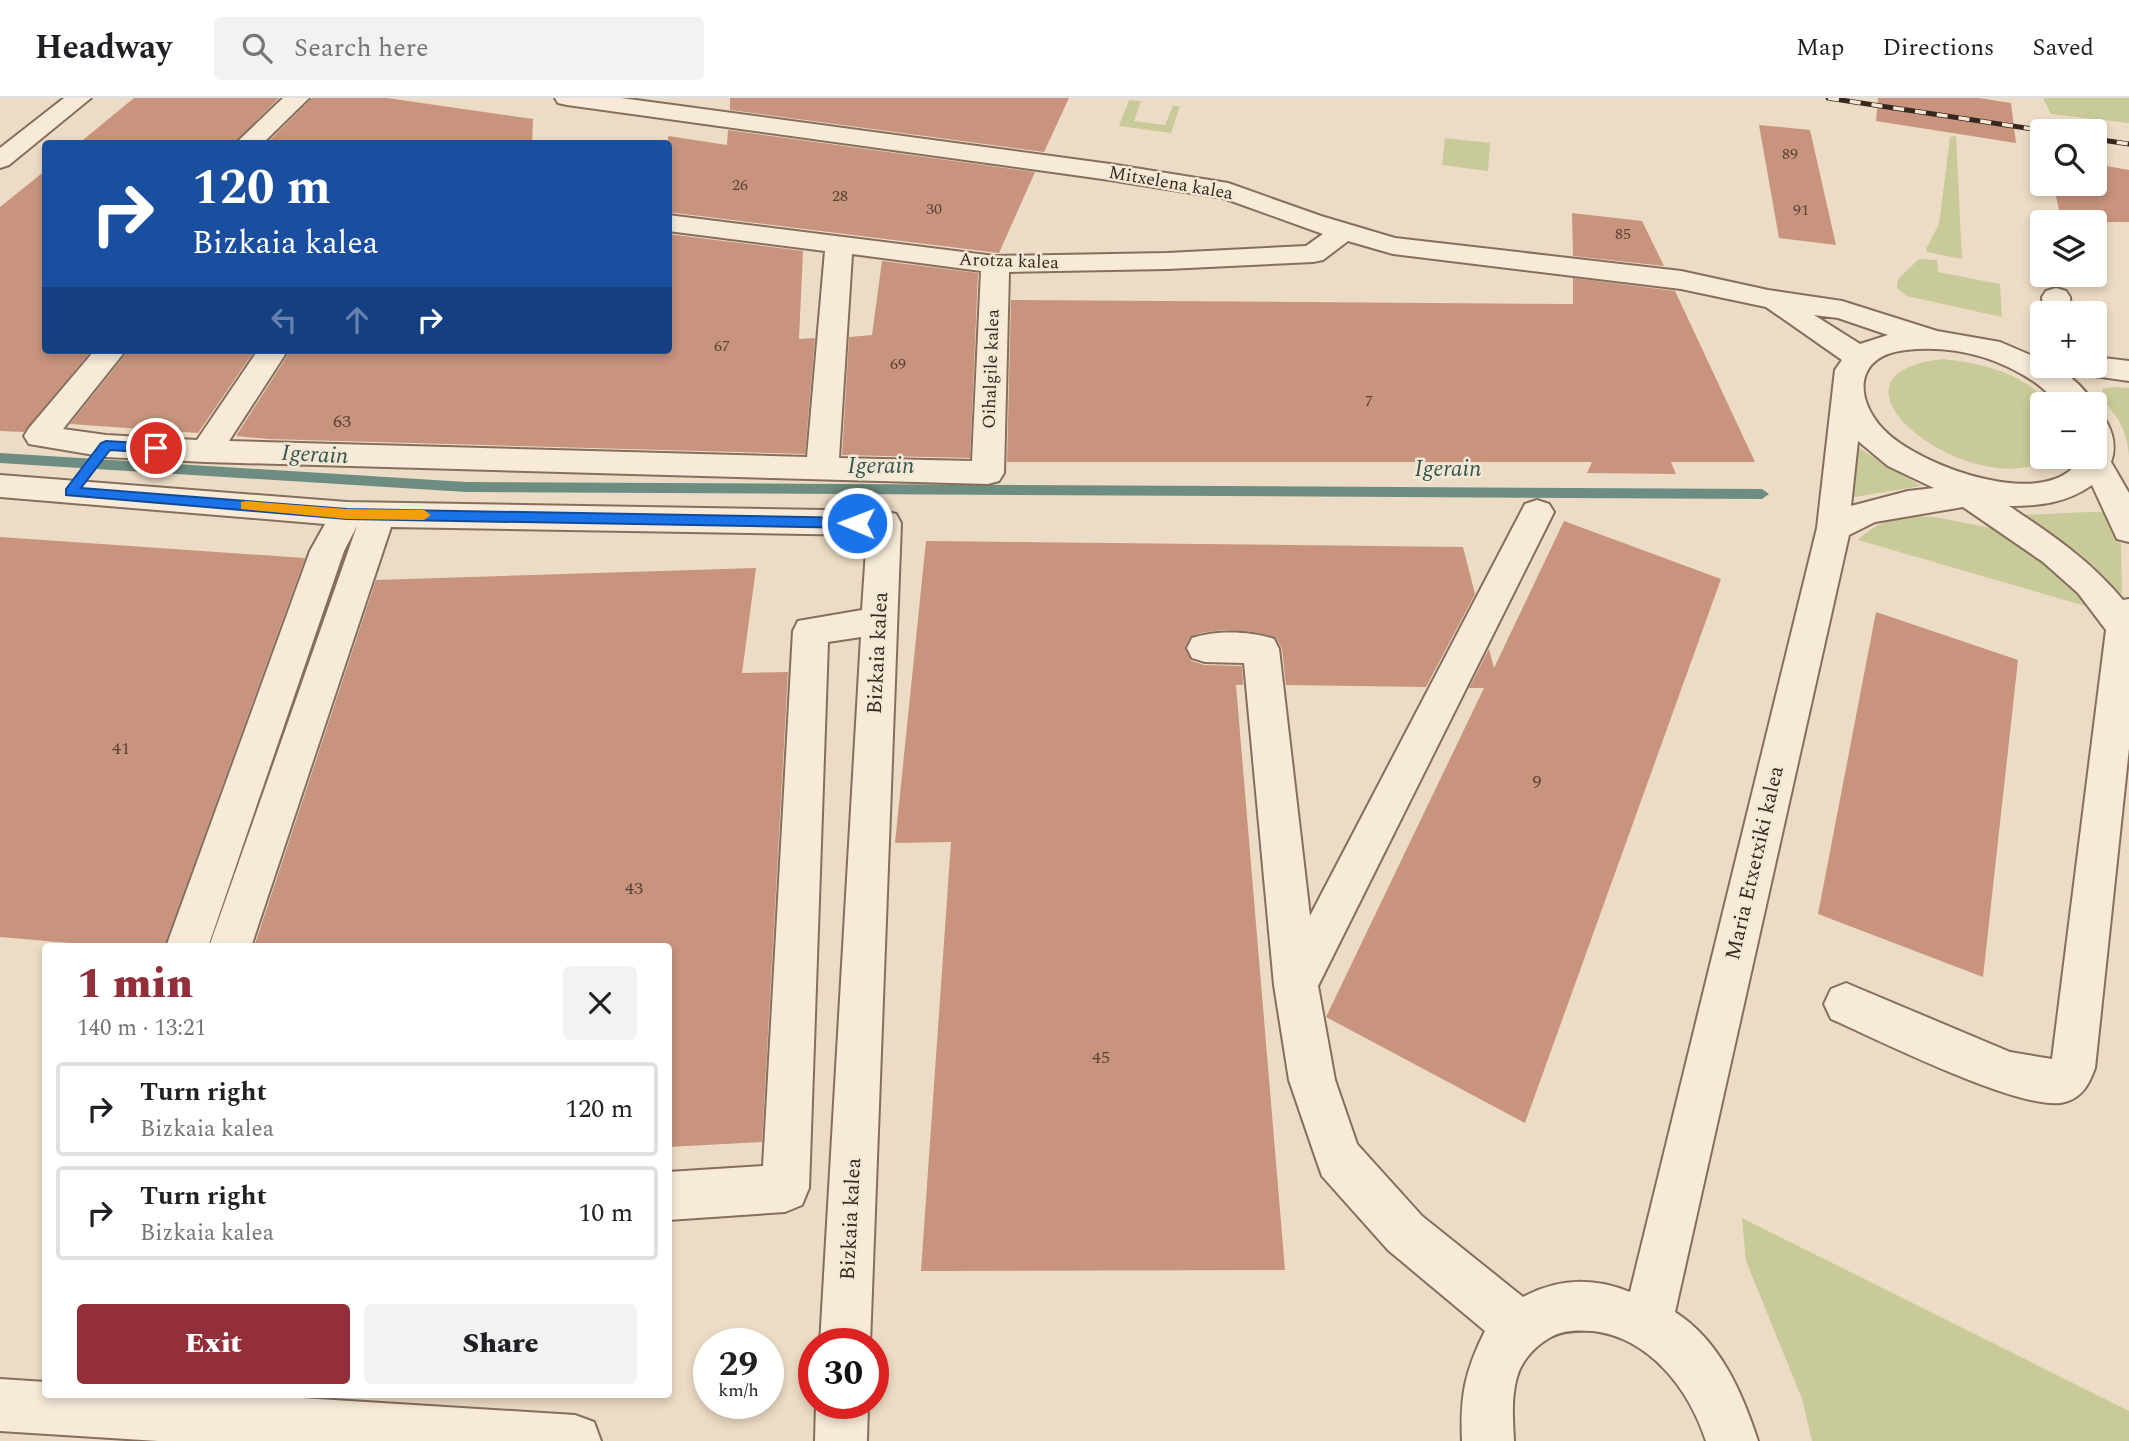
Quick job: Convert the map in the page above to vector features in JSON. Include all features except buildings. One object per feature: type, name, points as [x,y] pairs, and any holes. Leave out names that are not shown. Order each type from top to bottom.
[{"type":"street","points":[[0,160],[79,98]]},
{"type":"street","points":[[251,140],[297,98]]},
{"type":"street","name":"Mitxelena kalea","points":[[567,98],[1110,172],[1228,191],[1393,246],[1681,280],[1768,299],[1842,310],[1929,338]]},
{"type":"street","name":"Arotza kalea","points":[[672,224],[995,264],[1167,261],[1313,254],[1344,231]]},
{"type":"street","points":[[108,354],[40,436],[106,446],[206,451],[822,469],[839,245]]},
{"type":"street","name":"Oihalgile kalea","points":[[822,469],[988,473],[995,264]]},
{"type":"street","name":"Mitxelena kalea","points":[[1768,299],[1859,357]]},
{"type":"street","points":[[1859,357],[1877,346],[1929,338],[2030,356]]},
{"type":"street","points":[[1977,345],[2012,357],[2045,374],[2066,392]]},
{"type":"street","points":[[206,451],[270,354]]},
{"type":"street","name":"Maria Etxetxiki kalea","points":[[1647,1323],[1834,528],[1835,499],[1848,400],[1847,376],[1859,357]]},
{"type":"street","points":[[2107,369],[2129,371]]},
{"type":"street","points":[[1846,1004],[2009,1074],[2042,1082],[2063,1081],[2073,1068],[2127,620],[2055,553],[1967,489],[1911,465],[1881,445],[1860,422],[1848,400]]},
{"type":"street","points":[[71,492],[106,446]]},
{"type":"street","points":[[1834,528],[1867,512],[1967,489],[2023,495],[2112,481],[2129,530]]},
{"type":"street","name":"Bizkaia kalea","points":[[0,486],[363,514],[884,523],[846,1328]]},
{"type":"street","points":[[1296,985],[1537,512]]},
{"type":"street","points":[[188,943],[327,551],[363,514]]},
{"type":"street","points":[[231,943],[363,514]]},
{"type":"street","points":[[672,1196],[785,1188],[811,631],[879,621]]},
{"type":"street","points":[[1205,648],[1261,649],[1296,985],[1312,1080],[1339,1159],[1405,1233],[1519,1326]]},
{"type":"street","points":[[1488,1441],[1485,1394],[1497,1354],[1519,1326],[1551,1308],[1588,1304],[1628,1314],[1666,1336],[1699,1370],[1724,1413],[1732,1441]]},
{"type":"street","points":[[0,1405],[575,1441]]},
{"type":"street","points":[[811,1441],[841,1441],[842,1419]]},
{"type":"green space","points":[[2043,98],[2129,98],[2129,123],[2051,114]]},
{"type":"green space","points":[[1129,100],[1141,101],[1134,121],[1165,125],[1173,106],[1180,106],[1171,133],[1119,126]]},
{"type":"green space","points":[[1956,136],[1962,259],[1927,252],[1926,249],[1939,224],[1950,137]]},
{"type":"green space","points":[[1445,138],[1490,143],[1488,171],[1442,165]]},
{"type":"green space","points":[[1919,259],[1937,260],[1938,272],[2000,284],[2002,317],[1907,296],[1897,288],[1898,279]]},
{"type":"green space","points":[[1943,359],[2001,371],[2028,384],[2038,392],[2030,392],[2030,464],[2019,468],[1983,465],[1947,453],[1915,433],[1895,410],[1889,388],[1903,370]]},
{"type":"green space","points":[[2129,388],[2129,456],[2123,429],[2107,403],[2107,392],[2102,392],[2102,389]]},
{"type":"green space","points":[[1857,447],[1921,486],[1842,499]]},
{"type":"green space","points":[[2113,511],[2121,542],[2122,595],[2019,515]]},
{"type":"green space","points":[[1905,516],[1935,517],[1991,528],[2056,563],[2089,607],[1858,540],[1880,524]]},
{"type":"green space","points":[[1742,1218],[2129,1411],[2129,1441],[1812,1441],[1802,1399],[1746,1261]]},
{"type":"waterway","name":"Igerain","points":[[0,458],[466,487],[1762,494]]},
{"type":"railway","points":[[1828,98],[2030,129]]},
{"type":"railway","points":[[2107,141],[2129,144]]},
{"type":"slow traffic","points":[[246,506],[347,514],[424,515]]},
{"type":"route","points":[[156,448],[106,446],[71,492],[347,514],[857,523]]}]
